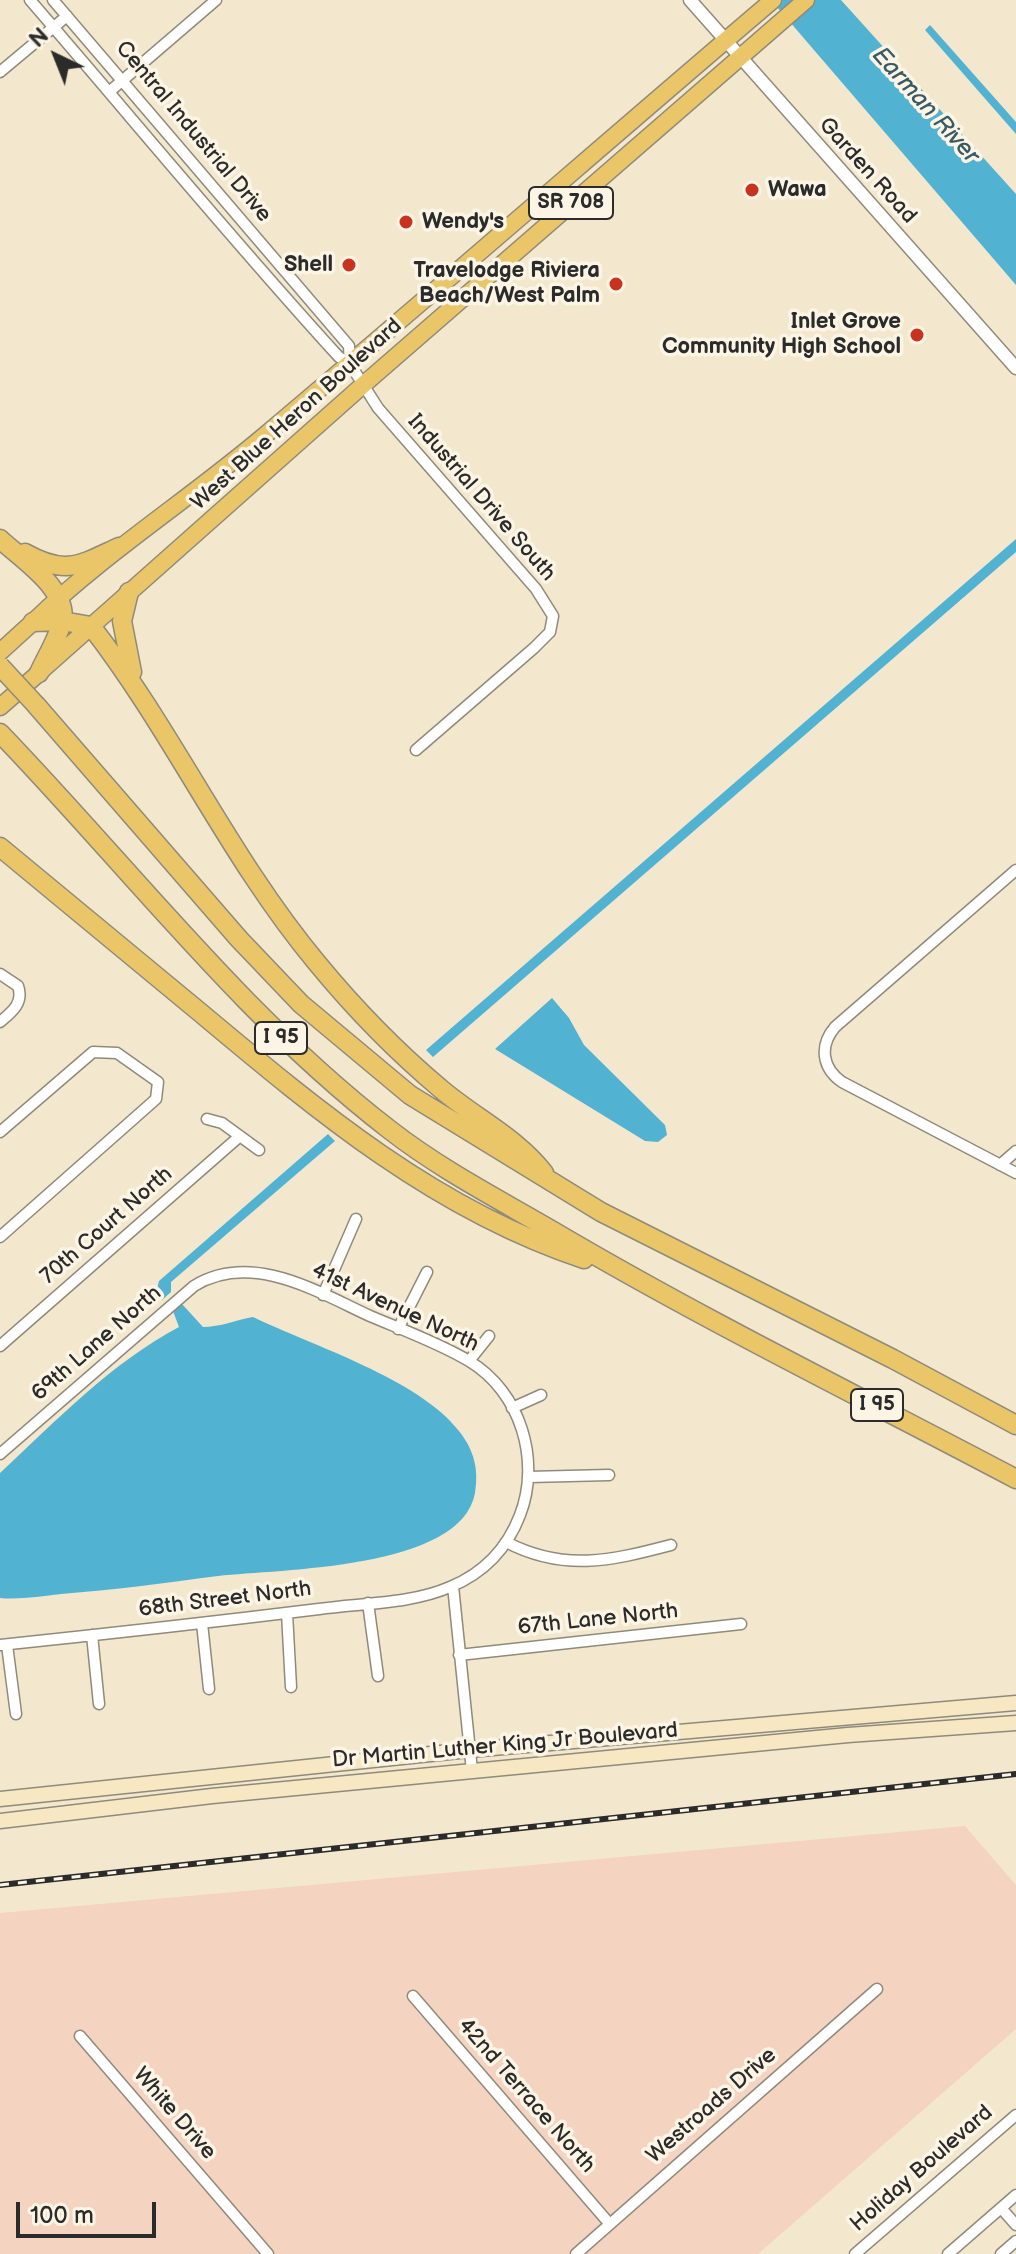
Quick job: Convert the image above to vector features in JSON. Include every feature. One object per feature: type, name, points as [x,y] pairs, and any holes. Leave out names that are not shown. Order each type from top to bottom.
[{"type":"highway","points":[[0,539],[40,561],[62,568],[77,566],[119,547]]},
{"type":"highway","points":[[0,539],[42,577],[63,609],[62,621],[39,673]]},
{"type":"highway","points":[[129,592],[122,621],[123,638],[135,682]]},
{"type":"highway","points":[[33,622],[62,621],[91,626],[135,682],[190,777],[278,914],[319,965],[441,1089],[529,1153],[550,1181]]},
{"type":"highway","name":"I 95","points":[[0,666],[239,939],[301,1004],[410,1095],[601,1212],[880,1352],[1016,1425]]},
{"type":"highway","name":"I 95","points":[[0,734],[71,806],[206,962],[271,1030],[392,1132],[453,1173],[621,1271],[1016,1479]]},
{"type":"highway","points":[[0,847],[282,1082],[354,1137],[439,1193],[525,1239],[621,1271]]},
{"type":"main road","name":"West Blue Heron Boulevard","points":[[0,707],[363,385],[806,0]]},
{"type":"main road","name":"West Blue Heron Boulevard","points":[[0,652],[119,547],[239,456],[350,364],[770,3]]},
{"type":"main road","name":"Dr Martin Luther King Jr Boulevard","points":[[0,1799],[469,1750],[1016,1703]]},
{"type":"main road","name":"Dr Martin Luther King Jr Boulevard","points":[[0,1821],[472,1771],[1016,1723]]},
{"type":"street","name":"Central Industrial Drive","points":[[30,0],[262,271],[339,357],[350,364]]},
{"type":"street","name":"Central Industrial Drive","points":[[53,0],[349,346],[350,364]]},
{"type":"street","points":[[109,92],[216,0]]},
{"type":"street","name":"Garden Road","points":[[690,0],[1016,368]]},
{"type":"street","points":[[0,72],[67,16]]},
{"type":"street","name":"Industrial Drive South","points":[[350,364],[378,408],[536,589],[553,616],[550,632],[534,648],[416,750]]},
{"type":"street","points":[[1016,870],[835,1027],[827,1037],[824,1056],[828,1068],[842,1082],[1016,1173]]},
{"type":"street","points":[[0,974],[18,986],[20,999],[16,1008],[0,1022]]},
{"type":"street","points":[[0,1132],[87,1056],[99,1050],[117,1053],[158,1082],[156,1099],[0,1237]]},
{"type":"street","points":[[207,1119],[222,1123],[259,1150]]},
{"type":"street","name":"70th Court North","points":[[0,1346],[240,1136]]},
{"type":"street","points":[[1000,1165],[1016,1151]]},
{"type":"street","points":[[323,1295],[356,1219]]},
{"type":"street","points":[[398,1329],[427,1272]]},
{"type":"street","name":"41st Avenue North","points":[[225,1273],[264,1274],[323,1295],[469,1361],[492,1380],[512,1408],[527,1446],[529,1477],[523,1506],[506,1542],[484,1567],[453,1586]]},
{"type":"street","name":"69th Lane North","points":[[0,1454],[194,1286],[225,1273]]},
{"type":"street","points":[[469,1361],[489,1336]]},
{"type":"street","points":[[512,1408],[541,1395]]},
{"type":"street","points":[[529,1477],[609,1475]]},
{"type":"street","points":[[506,1542],[532,1556],[565,1562],[609,1559],[671,1545]]},
{"type":"street","points":[[453,1586],[472,1771]]},
{"type":"street","name":"68th Street North","points":[[3,1645],[368,1603],[428,1595],[453,1586]]},
{"type":"street","points":[[368,1603],[378,1676]]},
{"type":"street","points":[[287,1613],[291,1687]]},
{"type":"street","points":[[202,1623],[209,1689]]},
{"type":"street","name":"67th Lane North","points":[[459,1655],[741,1624]]},
{"type":"street","points":[[92,1635],[99,1704]]},
{"type":"street","points":[[3,1645],[16,1714]]},
{"type":"street","name":"Westroads Drive","points":[[576,2254],[608,2222],[877,1989]]},
{"type":"street","name":"42nd Terrace North","points":[[413,1996],[608,2222]]},
{"type":"street","name":"White Drive","points":[[80,2036],[268,2254]]},
{"type":"street","name":"Holiday Boulevard","points":[[855,2254],[1016,2115]]},
{"type":"street","points":[[948,2254],[1016,2195]]},
{"type":"street","points":[[1001,2208],[1016,2225]]},
{"type":"street","points":[[1001,2254],[1016,2241]]},
{"type":"shaded area","points":[[965,1826],[1016,1885],[1016,2029],[758,2254],[0,2254],[0,1913]]},
{"type":"water","name":"Earman River","points":[[771,0],[841,0],[1016,194],[1016,285]]},
{"type":"water","points":[[930,25],[1016,122],[1016,134],[925,30]]},
{"type":"water","points":[[1016,539],[1016,552],[433,1057],[426,1050]]},
{"type":"water","points":[[552,998],[569,1018],[584,1045],[665,1125],[667,1135],[658,1142],[645,1141],[495,1049]]},
{"type":"water","points":[[328,1134],[335,1141],[171,1282],[171,1292],[162,1300],[156,1293],[159,1281]]},
{"type":"water","points":[[182,1304],[203,1327],[253,1317],[364,1365],[418,1395],[441,1412],[464,1438],[474,1460],[475,1493],[462,1518],[438,1537],[404,1551],[364,1561],[0,1598],[0,1473],[107,1375],[179,1327],[173,1311]]},
{"type":"railway","points":[[0,1885],[1016,1774]]},
{"type":"place","name":"Wawa","points":[[752,190]]},
{"type":"place","name":"Wendy's","points":[[406,222]]},
{"type":"place","name":"Shell","points":[[349,265]]},
{"type":"place","name":"Travelodge Riviera Beach/West Palm","points":[[616,284]]},
{"type":"place","name":"Inlet Grove Community High School","points":[[917,335]]}]
